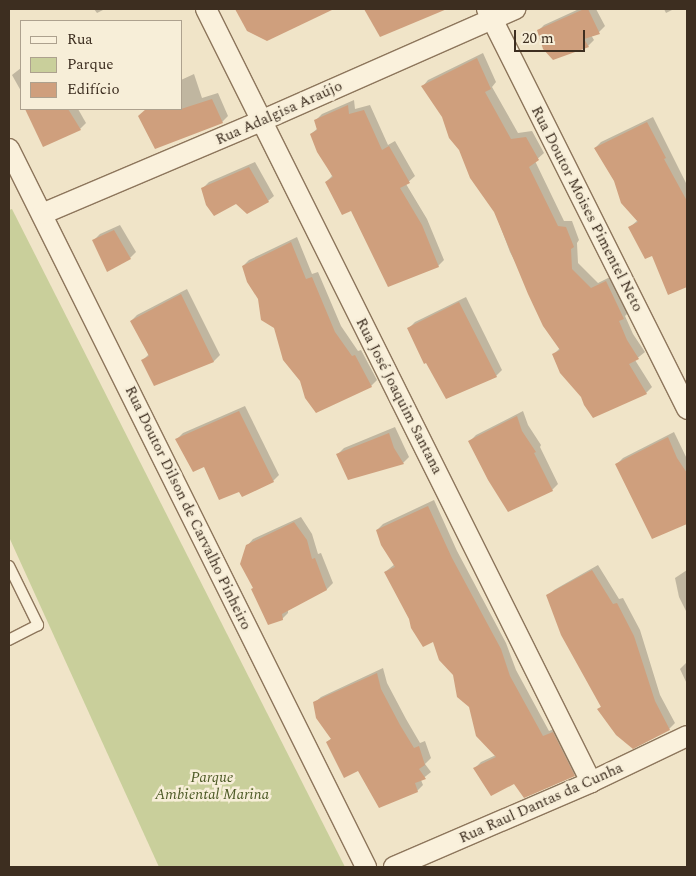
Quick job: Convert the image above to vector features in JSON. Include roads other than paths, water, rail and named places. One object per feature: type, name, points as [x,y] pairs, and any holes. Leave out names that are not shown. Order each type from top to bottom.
[{"type":"street","name":"Rua José Joaquim Santana","points":[[206,9],[591,782]]},
{"type":"street","name":"Rua Adalgisa Araújo","points":[[42,214],[262,121],[489,14],[515,9]]},
{"type":"street","name":"Rua Doutor Moises Pimentel Neto","points":[[489,14],[687,409]]},
{"type":"street","name":"Rua Doutor Dilson de Carvalho Pinheiro","points":[[9,149],[366,867]]},
{"type":"street","name":"Rua Raul Dantas da Cunha","points":[[394,867],[591,782],[687,736]]},
{"type":"lane","points":[[9,566],[38,625],[9,640]]},
{"type":"park label","name":"Parque Ambiental Marina","points":[[212,786]]}]
